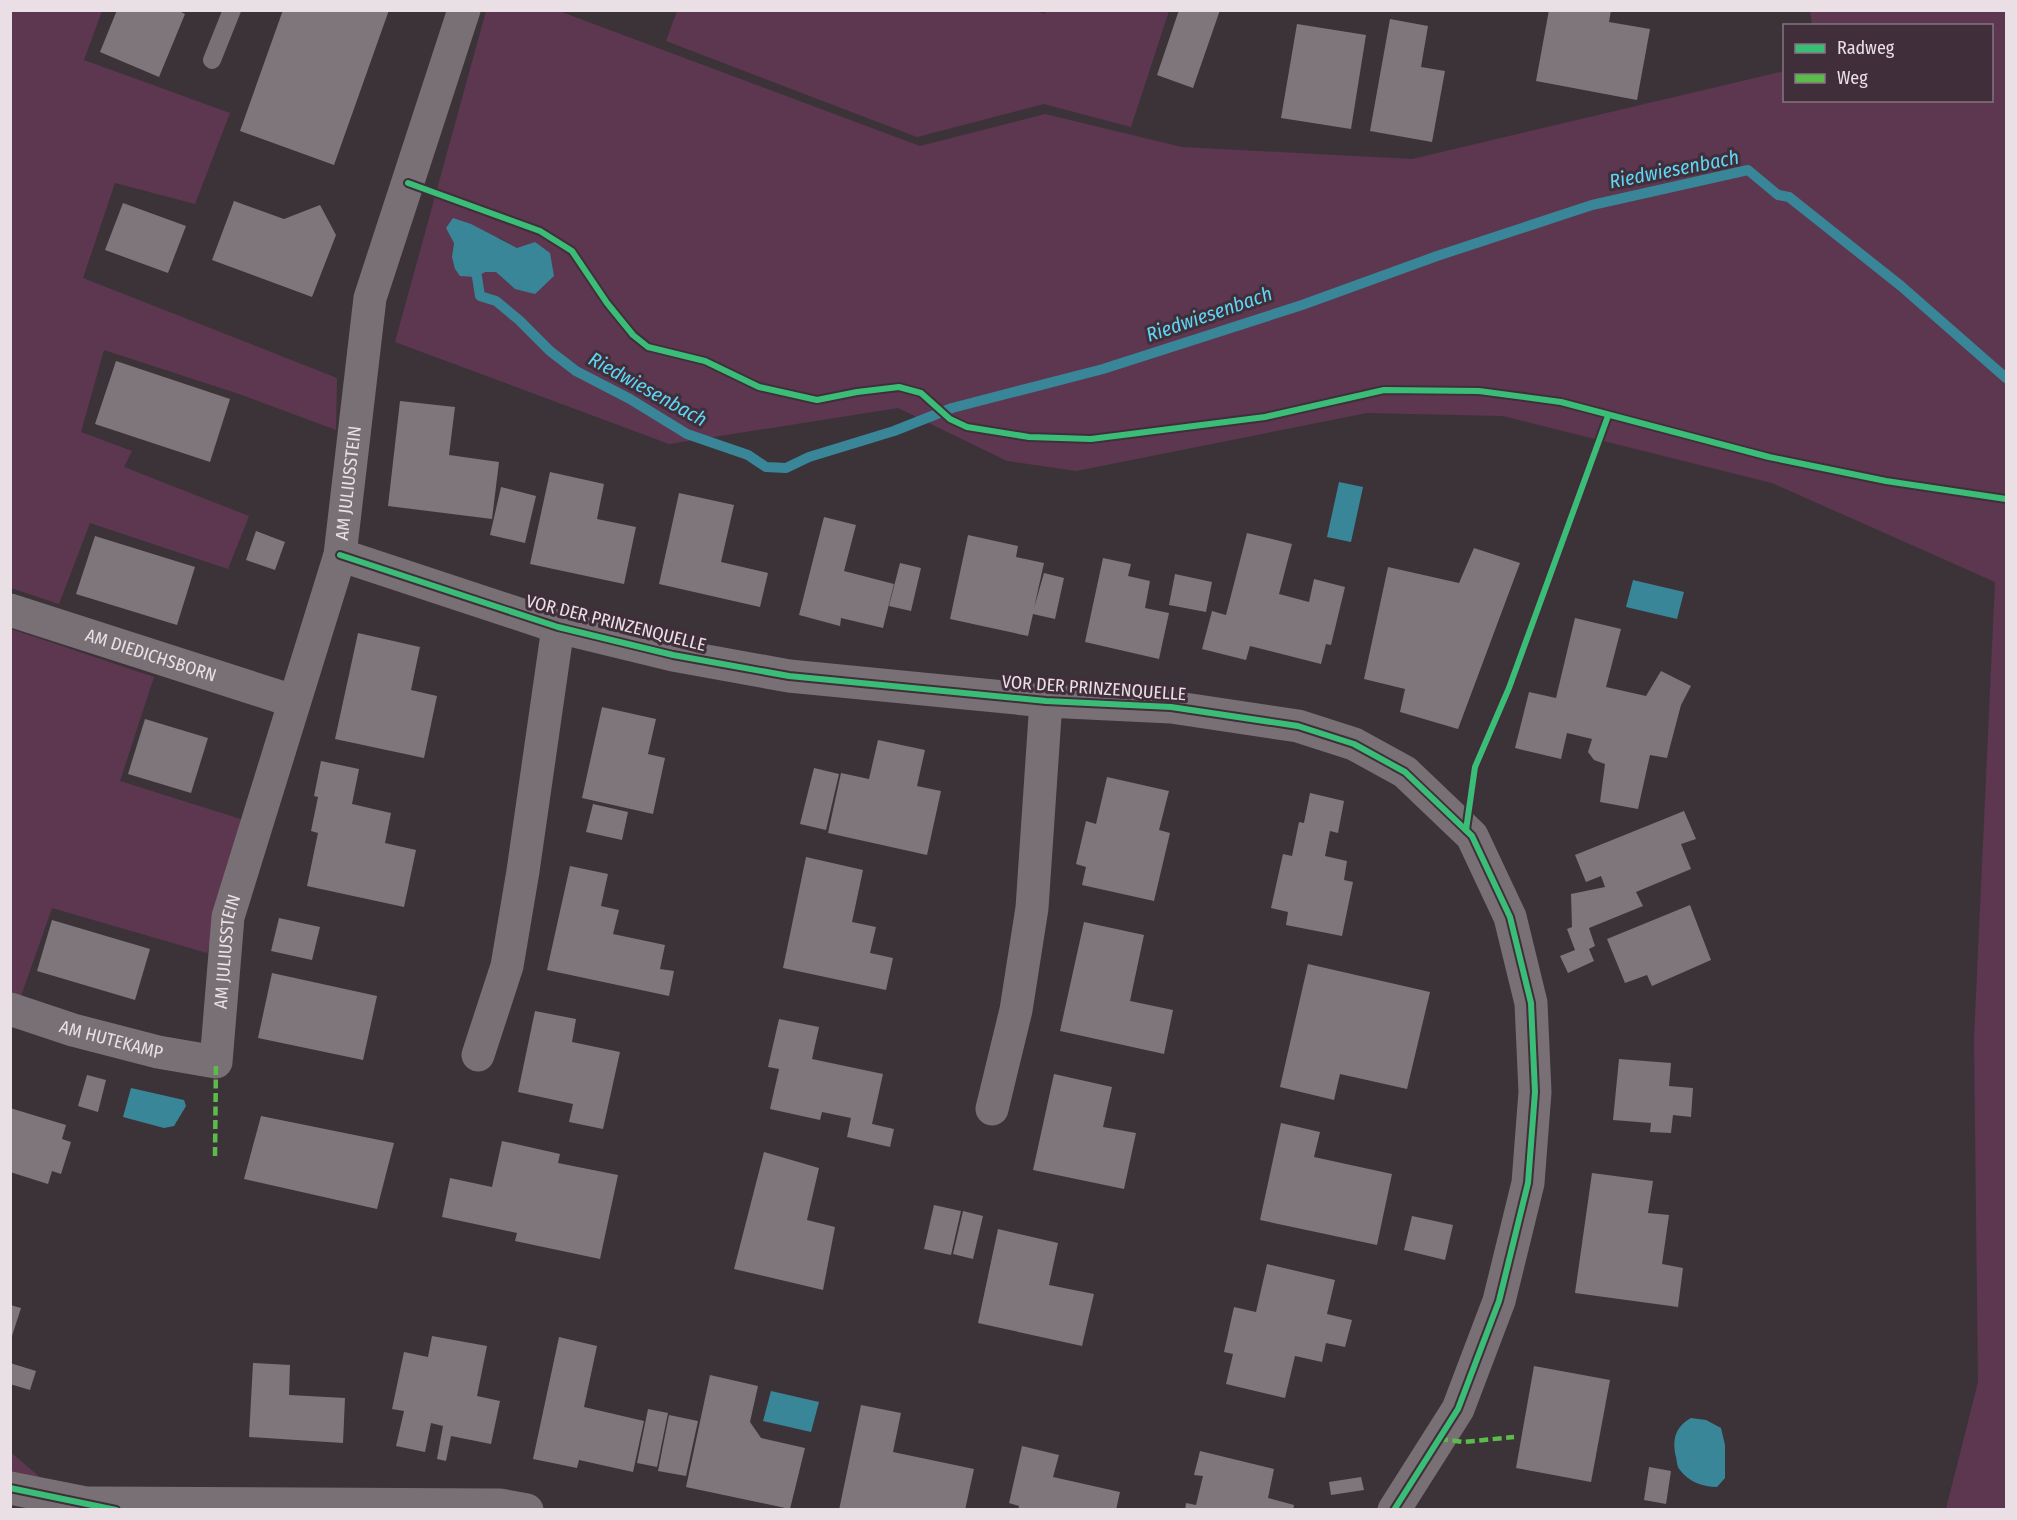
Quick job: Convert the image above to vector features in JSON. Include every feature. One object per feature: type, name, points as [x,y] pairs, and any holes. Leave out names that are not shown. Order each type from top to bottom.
[{"type":"street","name":"AM JULIUSSTEIN","points":[[216,1062],[228,917],[340,555],[370,298],[464,10]]},
{"type":"street","name":"VOR DER PRINZENQUELLE","points":[[340,555],[558,627],[673,655],[789,676],[1046,701],[1171,707],[1298,726],[1354,744],[1404,772],[1472,836],[1510,917],[1531,1003],[1535,1092],[1528,1183],[1499,1301],[1458,1409],[1394,1509]]},
{"type":"street","name":"AM DIEDICHSBORN","points":[[10,610],[293,701]]},
{"type":"street","name":"VOR DER PRINZENQUELLE","points":[[478,1055],[507,966],[524,871],[558,627]]},
{"type":"street","name":"VOR DER PRINZENQUELLE","points":[[992,1109],[1016,1010],[1032,908],[1046,701]]},
{"type":"street","name":"AM HUTEKAMP","points":[[10,1009],[73,1030],[158,1052],[216,1062]]},
{"type":"street","points":[[10,1488],[104,1506],[500,1505],[527,1509]]},
{"type":"lane","points":[[212,60],[232,10]]},
{"type":"shaded area","points":[[11,10],[102,11],[84,60],[230,113],[195,204],[115,183],[83,278],[337,378],[336,430],[239,394],[104,350],[81,432],[132,451],[124,467],[249,516],[228,569],[90,523],[59,604],[11,588]]},
{"type":"shaded area","points":[[1046,10],[1169,11],[1131,127],[1044,104],[917,137],[666,41],[677,11],[1035,11],[1045,14]]},
{"type":"shaded area","points":[[486,11],[559,11],[920,146],[1045,114],[1182,147],[1412,159],[1783,71],[1783,102],[1993,102],[1993,24],[1812,24],[1810,11],[2006,11],[2006,1509],[1946,1509],[1978,1382],[1974,1039],[1995,582],[1772,483],[1503,416],[1367,413],[1076,471],[1007,461],[898,408],[669,444],[395,342]],"holes":[[[500,238],[517,248],[515,289],[496,272],[485,272],[452,257],[454,243]]]},
{"type":"shaded area","points":[[11,629],[154,677],[120,781],[247,821],[207,953],[52,908],[20,999],[11,996]]},
{"type":"shaded area","points":[[10,1452],[14,1455],[42,1479],[11,1475]]},
{"type":"water","points":[[453,218],[471,224],[517,248],[535,242],[550,253],[554,276],[535,294],[515,289],[496,272],[485,272],[477,277],[460,276],[455,269],[452,257],[454,243],[446,228]]},
{"type":"water","points":[[1339,482],[1363,487],[1351,542],[1327,537]]},
{"type":"water","points":[[1633,580],[1684,592],[1677,619],[1626,607]]},
{"type":"water","points":[[131,1088],[184,1100],[186,1106],[174,1126],[164,1128],[123,1117]]},
{"type":"water","points":[[771,1391],[819,1402],[811,1432],[763,1421]]},
{"type":"water","points":[[1691,1418],[1706,1420],[1721,1428],[1725,1445],[1725,1478],[1717,1487],[1692,1481],[1678,1467],[1674,1445],[1676,1434],[1681,1426]]},
{"type":"building","points":[[117,10],[177,10],[185,14],[159,77],[100,52]]},
{"type":"building","points":[[283,10],[389,10],[334,165],[240,131]]},
{"type":"building","points":[[1179,10],[1220,10],[1193,88],[1157,75]]},
{"type":"building","points":[[1549,10],[1611,10],[1609,22],[1650,29],[1637,100],[1536,81]]},
{"type":"building","points":[[1390,19],[1428,26],[1421,67],[1445,71],[1432,142],[1370,131]]},
{"type":"building","points":[[1297,24],[1366,35],[1351,129],[1281,118]]},
{"type":"building","points":[[234,201],[284,219],[320,205],[336,235],[312,297],[212,260]]},
{"type":"building","points":[[123,203],[186,226],[168,273],[105,250]]},
{"type":"building","points":[[116,361],[230,399],[210,462],[95,424]]},
{"type":"building","points":[[400,401],[455,407],[449,455],[499,462],[492,519],[388,506]]},
{"type":"building","points":[[550,472],[604,484],[597,519],[636,527],[624,584],[530,564]]},
{"type":"building","points":[[501,487],[536,496],[525,543],[490,535]]},
{"type":"building","points":[[679,493],[734,505],[721,562],[768,573],[760,607],[659,584]]},
{"type":"building","points":[[824,517],[856,525],[844,571],[894,584],[883,628],[841,618],[840,626],[799,615]]},
{"type":"building","points":[[256,531],[285,542],[275,570],[246,560]]},
{"type":"building","points":[[1247,533],[1292,544],[1279,594],[1309,602],[1314,579],[1345,587],[1331,645],[1326,644],[1321,664],[1250,646],[1246,660],[1202,649],[1212,611],[1226,615]]},
{"type":"building","points":[[968,535],[1018,546],[1016,557],[1044,563],[1034,608],[1044,573],[1064,578],[1055,619],[1033,614],[1028,636],[950,619]]},
{"type":"building","points":[[95,536],[195,567],[177,625],[76,594]]},
{"type":"building","points":[[1474,548],[1520,563],[1458,729],[1400,712],[1405,689],[1364,679],[1388,567],[1459,583]]},
{"type":"building","points":[[1103,558],[1131,564],[1128,576],[1150,581],[1145,608],[1169,613],[1159,659],[1085,642]]},
{"type":"building","points":[[900,563],[921,568],[911,611],[889,606]]},
{"type":"building","points":[[1175,574],[1212,582],[1206,612],[1169,605]]},
{"type":"building","points":[[1575,618],[1621,629],[1606,687],[1646,696],[1661,671],[1691,686],[1681,705],[1667,758],[1650,755],[1638,809],[1600,802],[1605,764],[1594,760],[1588,752],[1592,739],[1567,733],[1561,759],[1515,748],[1529,692],[1556,698]]},
{"type":"building","points":[[358,633],[420,647],[411,690],[437,696],[424,758],[335,739]]},
{"type":"building","points":[[602,707],[656,719],[648,754],[665,758],[653,814],[582,798]]},
{"type":"building","points":[[145,719],[208,738],[191,793],[128,774]]},
{"type":"building","points":[[878,740],[925,750],[917,786],[941,791],[927,855],[828,833],[841,773],[869,779]]},
{"type":"building","points":[[321,761],[359,769],[352,804],[391,813],[385,843],[416,850],[404,907],[307,886],[318,833],[311,831],[318,797],[314,796]]},
{"type":"building","points":[[814,768],[839,774],[826,830],[800,824]]},
{"type":"building","points":[[1107,777],[1169,791],[1159,830],[1170,833],[1154,901],[1082,885],[1086,867],[1076,864],[1086,821],[1096,824]]},
{"type":"building","points":[[1310,793],[1344,801],[1338,833],[1330,831],[1325,856],[1347,861],[1344,880],[1353,882],[1342,936],[1286,925],[1288,912],[1271,908],[1283,854],[1292,856],[1299,822],[1304,823]]},
{"type":"building","points":[[593,804],[628,812],[622,840],[586,832]]},
{"type":"building","points":[[1684,811],[1696,839],[1681,844],[1691,869],[1636,892],[1643,906],[1589,928],[1595,946],[1589,949],[1594,961],[1568,973],[1560,956],[1575,950],[1567,929],[1572,927],[1571,894],[1605,887],[1601,876],[1586,882],[1575,855]]},
{"type":"building","points":[[806,857],[863,870],[852,922],[876,927],[870,953],[893,958],[886,990],[783,968]]},
{"type":"building","points":[[570,866],[608,874],[601,906],[619,910],[613,934],[665,945],[660,969],[674,971],[669,996],[547,970]]},
{"type":"building","points":[[1690,905],[1711,960],[1652,986],[1647,975],[1625,983],[1607,939]]},
{"type":"building","points":[[279,918],[320,927],[312,960],[271,951]]},
{"type":"building","points":[[52,920],[150,949],[135,1000],[37,971]]},
{"type":"building","points":[[1084,922],[1144,935],[1130,1001],[1173,1010],[1164,1054],[1060,1031]]},
{"type":"building","points":[[1308,964],[1430,992],[1407,1089],[1340,1074],[1334,1100],[1280,1087]]},
{"type":"building","points":[[272,973],[377,996],[363,1060],[258,1038]]},
{"type":"building","points":[[535,1011],[576,1019],[572,1042],[620,1052],[603,1129],[569,1122],[573,1104],[518,1092]]},
{"type":"building","points":[[779,1019],[819,1027],[812,1059],[883,1074],[872,1124],[894,1129],[890,1147],[847,1137],[851,1118],[822,1112],[820,1120],[770,1109],[779,1069],[768,1067]]},
{"type":"building","points":[[1619,1059],[1671,1063],[1669,1086],[1693,1088],[1691,1117],[1673,1115],[1671,1133],[1650,1132],[1651,1123],[1613,1120]]},
{"type":"building","points":[[1054,1074],[1112,1087],[1103,1127],[1136,1133],[1124,1189],[1033,1170]]},
{"type":"building","points":[[87,1075],[106,1080],[98,1112],[78,1106]]},
{"type":"building","points":[[10,1108],[66,1125],[62,1139],[71,1142],[61,1174],[52,1171],[48,1184],[10,1172]]},
{"type":"building","points":[[261,1116],[394,1143],[377,1209],[244,1179]]},
{"type":"building","points":[[1281,1123],[1320,1132],[1314,1157],[1392,1174],[1377,1245],[1260,1220]]},
{"type":"building","points":[[502,1141],[560,1154],[558,1163],[618,1175],[600,1259],[515,1241],[517,1233],[442,1217],[450,1178],[492,1187]]},
{"type":"building","points":[[764,1152],[819,1168],[807,1220],[835,1227],[823,1290],[734,1269]]},
{"type":"building","points":[[1592,1173],[1653,1181],[1648,1213],[1669,1215],[1662,1264],[1683,1268],[1678,1307],[1575,1293]]},
{"type":"building","points":[[934,1205],[961,1211],[951,1255],[924,1249]]},
{"type":"building","points":[[963,1211],[983,1216],[973,1259],[953,1254]]},
{"type":"building","points":[[1412,1216],[1453,1225],[1445,1260],[1404,1250]]},
{"type":"building","points":[[998,1229],[1058,1243],[1049,1285],[1094,1294],[1082,1346],[978,1323]]},
{"type":"building","points":[[1267,1264],[1335,1280],[1327,1314],[1352,1320],[1345,1347],[1326,1343],[1322,1362],[1295,1356],[1285,1398],[1226,1384],[1233,1354],[1224,1352],[1234,1307],[1256,1312]]},
{"type":"building","points":[[10,1305],[21,1308],[11,1339],[10,1339]]},
{"type":"building","points":[[432,1336],[487,1346],[477,1396],[500,1401],[491,1444],[451,1436],[446,1461],[437,1459],[443,1426],[431,1423],[425,1452],[396,1446],[404,1411],[392,1409],[404,1352],[428,1357]]},
{"type":"building","points":[[559,1337],[597,1346],[584,1407],[644,1421],[633,1472],[579,1460],[577,1468],[533,1459]]},
{"type":"building","points":[[10,1363],[36,1371],[30,1390],[10,1384]]},
{"type":"building","points":[[253,1363],[290,1365],[289,1395],[345,1398],[343,1443],[249,1437]]},
{"type":"building","points":[[1534,1366],[1610,1380],[1591,1482],[1516,1468]]},
{"type":"building","points":[[710,1375],[758,1386],[750,1422],[761,1438],[805,1448],[790,1509],[686,1487]]},
{"type":"building","points":[[861,1405],[901,1413],[893,1452],[974,1469],[965,1510],[839,1510]]},
{"type":"building","points":[[648,1409],[668,1413],[657,1467],[637,1463]]},
{"type":"building","points":[[669,1415],[698,1421],[686,1476],[658,1471]]},
{"type":"building","points":[[1022,1446],[1059,1455],[1053,1477],[1120,1492],[1116,1510],[1018,1510],[1019,1506],[1009,1503]]},
{"type":"building","points":[[1200,1451],[1274,1469],[1268,1498],[1294,1505],[1293,1510],[1185,1510],[1186,1503],[1196,1505],[1203,1476],[1194,1475]]},
{"type":"building","points":[[1649,1467],[1671,1471],[1666,1504],[1644,1500]]},
{"type":"building","points":[[1361,1477],[1364,1490],[1331,1495],[1329,1482]]},
{"type":"waterway","name":"Riedwiesenbach","points":[[472,265],[477,277],[480,296],[496,301],[550,351],[576,371],[630,399],[687,434],[748,455],[766,467],[786,468],[809,457],[894,431],[952,408],[1103,369],[1302,305],[1437,256],[1592,205],[1748,170],[1778,195],[1789,197],[1901,286],[2006,378]]},
{"type":"marked path","points":[[215,1156],[216,1062]]},
{"type":"marked path","points":[[1439,1439],[1464,1442],[1514,1437]]},
{"type":"cycle path","points":[[408,183],[540,231],[572,251],[607,303],[633,335],[648,347],[705,361],[759,387],[817,400],[899,387],[921,393],[950,419],[967,427],[1029,437],[1091,439],[1265,417],[1384,390],[1479,391],[1561,402],[1769,457],[1886,481],[2006,499]]},
{"type":"cycle path","points":[[1466,830],[1475,767],[1509,688],[1608,416]]},
{"type":"cycle path","points":[[340,555],[558,627],[673,655],[789,676],[1046,701],[1171,707],[1298,726],[1354,744],[1405,772],[1472,836],[1510,917],[1531,1003],[1535,1092],[1528,1183],[1499,1301],[1458,1409],[1394,1510]]},
{"type":"cycle path","points":[[10,1488],[116,1510]]}]
